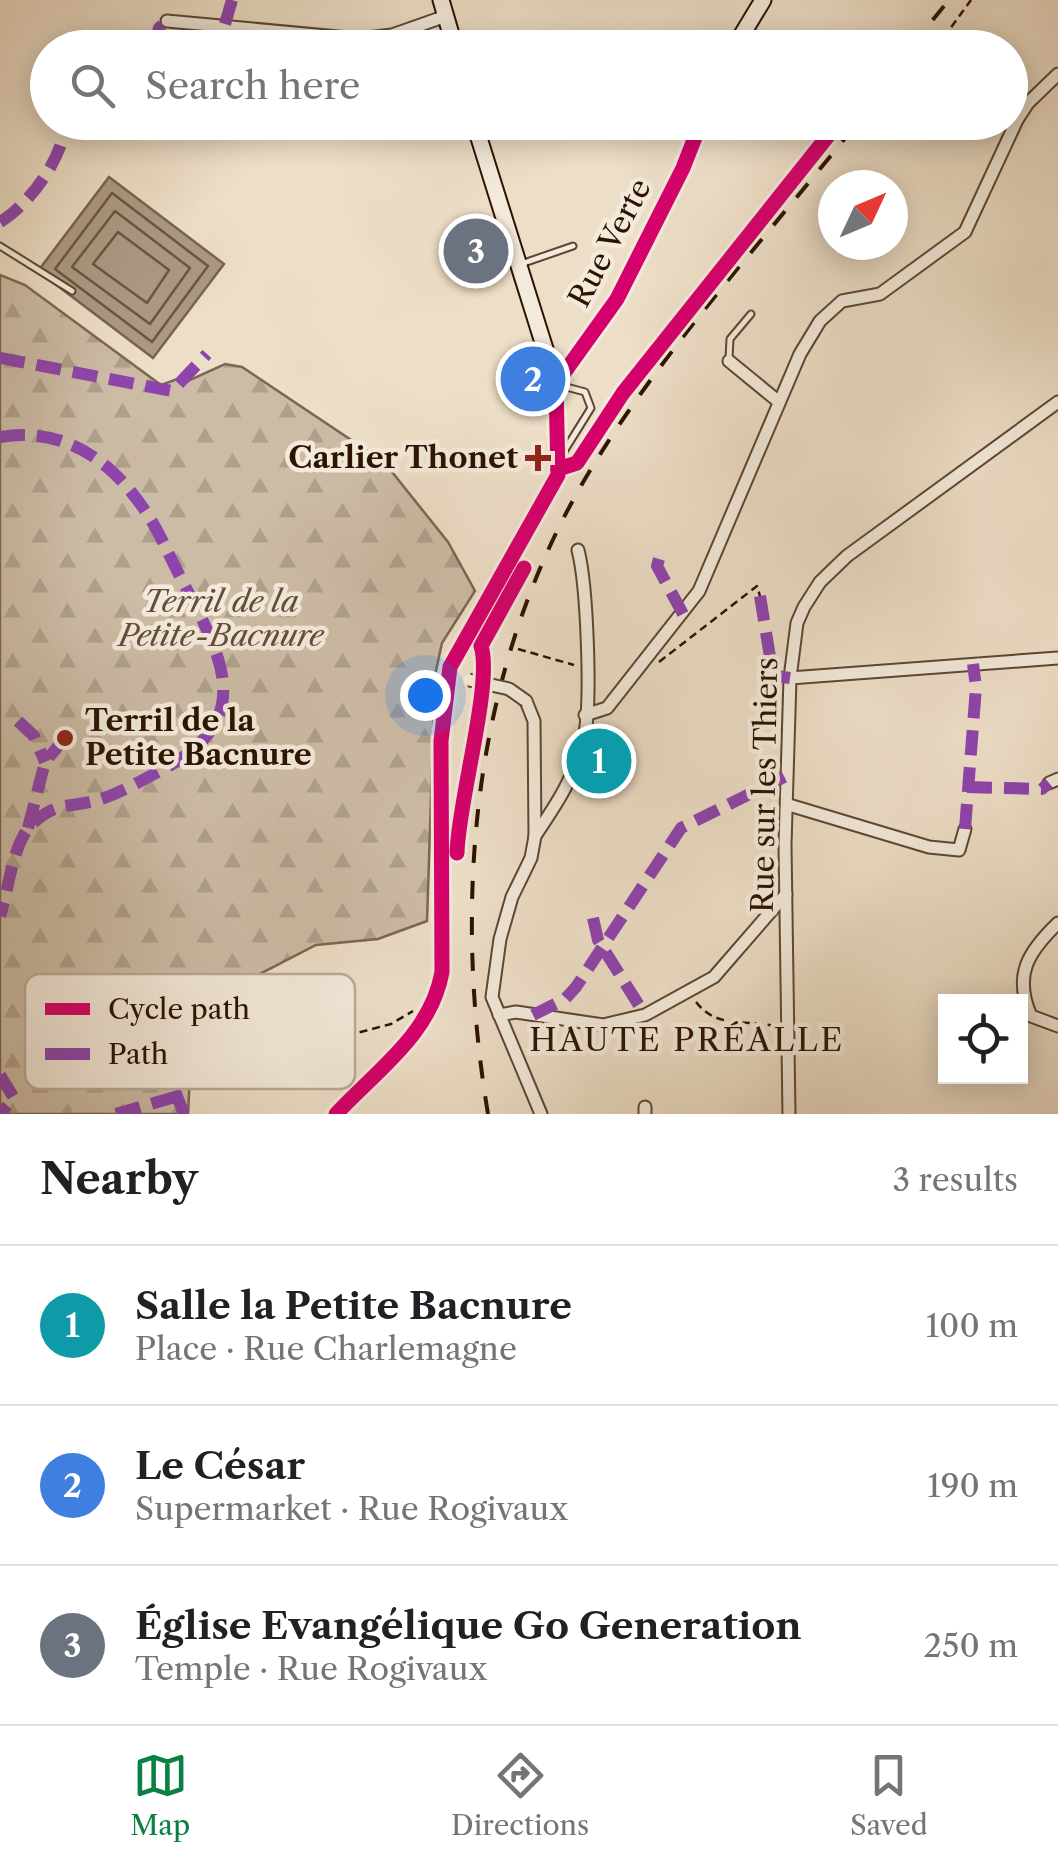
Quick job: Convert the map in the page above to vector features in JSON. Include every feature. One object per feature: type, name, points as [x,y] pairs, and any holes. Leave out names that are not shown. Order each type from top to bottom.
[{"type":"street","points":[[745,30],[763,0]]},
{"type":"street","points":[[401,30],[443,8]]},
{"type":"street","points":[[168,22],[253,30]]},
{"type":"street","points":[[1028,108],[1058,74]]},
{"type":"street","points":[[336,1114],[428,1018],[436,999],[442,972],[441,741],[448,676],[464,637],[558,475],[556,384],[546,365],[480,140]]},
{"type":"street","name":"Rue Verte","points":[[556,384],[624,285],[692,140]]},
{"type":"street","points":[[585,715],[606,708],[694,599],[800,354],[832,309],[842,301],[880,294],[966,232],[1008,140]]},
{"type":"street","points":[[729,361],[779,402]]},
{"type":"street","points":[[546,365],[554,368],[570,363]]},
{"type":"street","name":"Rue sur les Thiers","points":[[789,1114],[786,894],[790,678],[797,623],[820,582],[847,556],[1058,402]]},
{"type":"street","points":[[535,836],[577,763],[585,715],[585,588],[578,550]]},
{"type":"street","points":[[790,678],[1058,658]]},
{"type":"street","points":[[448,676],[510,689],[526,701],[534,721],[535,836],[531,858],[512,898],[500,939],[492,997],[540,1114]]},
{"type":"street","points":[[788,805],[929,847],[960,850],[964,829]]},
{"type":"street","points":[[499,1015],[516,1012],[603,1025],[645,1015],[691,992],[730,962],[786,894]]},
{"type":"street","points":[[1058,922],[1030,950],[1021,993],[1031,1016],[1058,1026]]},
{"type":"lane","points":[[0,246],[72,291]]},
{"type":"lane","points":[[518,265],[574,246]]},
{"type":"lane","points":[[729,361],[730,339],[750,314]]},
{"type":"lane","points":[[556,384],[579,387],[590,400],[591,408],[558,459]]},
{"type":"path","points":[[949,30],[970,0]]},
{"type":"path","points":[[649,670],[757,586],[760,596]]},
{"type":"path","points":[[486,663],[481,646],[511,592]]},
{"type":"path","points":[[476,682],[486,663],[498,613]]},
{"type":"path","points":[[492,640],[499,642]]},
{"type":"path","points":[[518,648],[585,668]]},
{"type":"path","points":[[691,992],[711,1018],[722,1023],[750,1020],[789,1028]]},
{"type":"path","points":[[355,1033],[390,1024],[436,999]]},
{"type":"green space","name":"Terril de la Petite-Bacnure","points":[[0,275],[25,285],[161,385],[180,378],[188,381],[225,364],[242,367],[384,462],[448,542],[475,591],[442,643],[435,675],[427,921],[378,939],[316,945],[260,974],[25,974],[25,1089],[189,1089],[188,1114],[0,1114]]},
{"type":"water","points":[[109,177],[224,264],[153,358],[38,271]]},
{"type":"railway","points":[[925,30],[949,0]]},
{"type":"railway","points":[[488,1114],[472,946],[474,862],[482,778],[498,696],[522,616],[553,539],[623,419],[687,332],[843,140]]},
{"type":"marked path","points":[[225,24],[232,0]]},
{"type":"marked path","points":[[158,30],[167,21]]},
{"type":"marked path","points":[[0,222],[23,204],[43,179],[63,140]]},
{"type":"marked path","points":[[0,358],[172,391],[207,354]]},
{"type":"marked path","points":[[0,437],[36,436],[70,444],[101,462],[127,487],[153,523],[211,639],[223,688],[220,711],[209,733],[188,753],[117,793],[55,809],[32,824],[15,855],[0,916]]},
{"type":"marked path","points":[[659,559],[657,566],[683,614]]},
{"type":"marked path","points":[[760,596],[772,669],[776,676],[790,678]]},
{"type":"marked path","points":[[965,829],[976,687],[973,664]]},
{"type":"marked path","points":[[18,721],[34,736],[45,762]]},
{"type":"marked path","points":[[28,828],[45,762],[65,738]]},
{"type":"marked path","points":[[533,1015],[565,999],[576,987],[681,828],[790,774]]},
{"type":"marked path","points":[[967,787],[1042,789],[1049,783]]},
{"type":"marked path","points":[[593,918],[598,940],[645,1015]]},
{"type":"marked path","points":[[0,1075],[14,1098],[0,1114]]},
{"type":"marked path","points":[[174,1089],[184,1114]]},
{"type":"marked path","points":[[116,1114],[178,1096]]},
{"type":"cycle path","points":[[336,1114],[400,1050],[427,1014],[436,994],[442,972],[441,741],[450,667],[558,475],[556,384],[617,299],[694,140]]},
{"type":"cycle path","points":[[558,469],[577,463],[623,393],[825,140]]},
{"type":"cycle path","points":[[457,853],[479,714],[481,646],[524,568]]},
{"type":"place","name":"Église Evangélique Go Generation","points":[[476,251]]},
{"type":"place","name":"Le César","points":[[533,379]]},
{"type":"place","name":"Carlier Thonet","points":[[538,458]]},
{"type":"place","name":"Terril de la Petite Bacnure","points":[[65,738]]},
{"type":"place","name":"Salle la Petite Bacnure","points":[[599,761]]},
{"type":"district","name":"HAUTE PRÉALLE","points":[[687,1040]]}]
